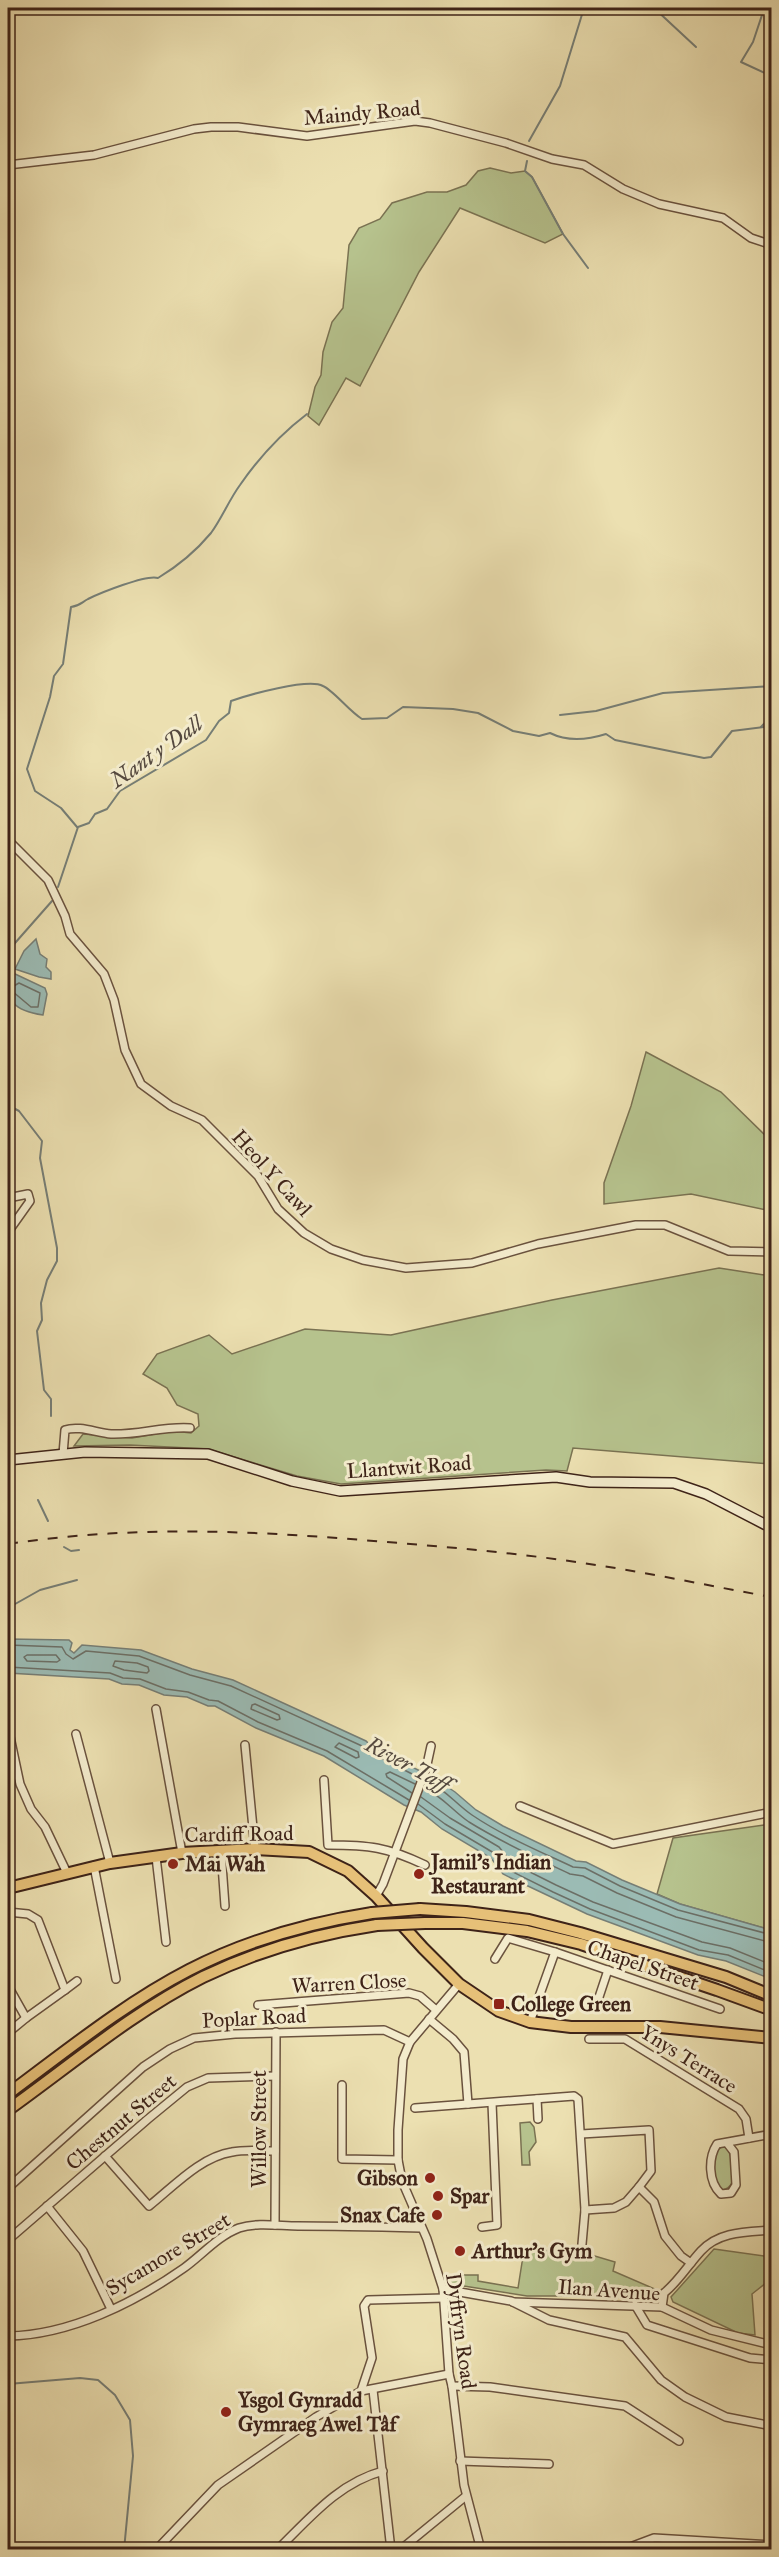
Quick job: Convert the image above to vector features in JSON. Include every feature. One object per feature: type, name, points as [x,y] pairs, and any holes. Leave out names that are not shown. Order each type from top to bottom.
[{"type":"main road","name":"Llantwit Road","points":[[8,1460],[116,1451],[208,1454],[292,1481],[340,1491],[556,1477],[590,1482],[674,1483],[690,1487],[771,1528]]},
{"type":"main road","name":"Cardiff Road","points":[[8,1888],[94,1866],[182,1854],[283,1849],[318,1856],[348,1871],[376,1896],[429,1955],[459,1984],[499,2011],[530,2022],[571,2027],[604,2025],[670,2027],[771,2042]]},
{"type":"main road","points":[[8,2094],[144,1997],[189,1970],[264,1938],[297,1928],[372,1913],[420,1909],[466,1911],[530,1920],[726,1977],[771,1996]]},
{"type":"main road","points":[[8,2110],[118,2030],[201,1978],[257,1953],[300,1940],[377,1925],[463,1923],[527,1931],[581,1944],[771,2010]]},
{"type":"street","name":"Maindy Road","points":[[8,165],[94,155],[194,129],[211,127],[238,127],[307,136],[415,121],[506,143],[552,159],[584,165],[622,189],[659,204],[723,218],[751,238],[771,245]]},
{"type":"street","name":"Heol Y Cawl","points":[[8,840],[48,880],[65,916],[70,934],[104,974],[114,1000],[124,1050],[141,1084],[171,1106],[202,1120],[258,1176],[278,1209],[304,1233],[331,1249],[363,1260],[406,1268],[472,1263],[538,1244],[636,1225],[665,1225],[729,1251],[771,1252]]},
{"type":"street","points":[[8,1197],[28,1194],[30,1201],[8,1232]]},
{"type":"street","points":[[63,1454],[63,1435],[65,1430],[71,1428],[108,1434],[133,1434],[173,1427],[190,1428]]},
{"type":"street","points":[[156,1708],[182,1854]]},
{"type":"street","points":[[9,1732],[17,1775],[31,1809],[45,1827],[67,1873]]},
{"type":"street","points":[[76,1734],[110,1863]]},
{"type":"street","points":[[245,1744],[255,1849]]},
{"type":"street","points":[[376,1896],[396,1851],[426,1769],[431,1746]]},
{"type":"street","points":[[8,1779],[17,1775]]},
{"type":"street","points":[[324,1780],[328,1845],[360,1845],[396,1851],[425,1865]]},
{"type":"street","points":[[520,1806],[613,1844],[771,1812]]},
{"type":"street","points":[[221,1851],[225,1906]]},
{"type":"street","points":[[156,1857],[166,1942]]},
{"type":"street","points":[[94,1866],[116,1979]]},
{"type":"street","points":[[8,1912],[28,1914],[38,1920],[65,1990]]},
{"type":"street","name":"Chapel Street","points":[[495,1959],[505,1939],[508,1938],[555,1952],[720,2010]]},
{"type":"street","points":[[530,2022],[555,1952]]},
{"type":"street","points":[[596,2006],[608,1970]]},
{"type":"street","points":[[9,2032],[77,1981]]},
{"type":"street","name":"Dyffryn Road","points":[[459,1984],[410,2042],[403,2059],[398,2160],[402,2181],[443,2289],[449,2374],[453,2386],[460,2461],[466,2496],[480,2547]]},
{"type":"street","points":[[8,1986],[26,2018]]},
{"type":"street","name":"Warren Close","points":[[258,2005],[409,1993],[420,1996],[436,2010]]},
{"type":"street","points":[[429,2019],[453,2039],[464,2052],[468,2104]]},
{"type":"street","name":"Poplar Road","points":[[8,2188],[143,2067],[170,2049],[194,2038],[276,2032],[384,2030],[410,2042]]},
{"type":"street","name":"Willow Street","points":[[275,2225],[276,2032]]},
{"type":"street","name":"Ynys Terrace","points":[[590,2039],[625,2039],[739,2109],[746,2119],[749,2138]]},
{"type":"street","name":"Chestnut Street","points":[[10,2238],[178,2094],[196,2082],[222,2077],[275,2076]]},
{"type":"street","points":[[342,2085],[342,2159],[398,2160]]},
{"type":"street","points":[[415,2108],[574,2096],[578,2099],[585,2210],[582,2244]]},
{"type":"street","points":[[537,2099],[538,2119]]},
{"type":"street","points":[[482,2227],[497,2225],[492,2103]]},
{"type":"street","points":[[581,2134],[649,2130],[651,2170],[639,2187],[626,2202],[614,2208],[585,2210]]},
{"type":"street","points":[[727,2143],[734,2152],[736,2185],[731,2193],[721,2194],[713,2187],[711,2154],[717,2144],[771,2134]]},
{"type":"street","points":[[105,2156],[149,2206],[191,2172],[217,2156],[232,2151],[275,2151]]},
{"type":"street","points":[[639,2187],[654,2202],[665,2236],[681,2256],[691,2263]]},
{"type":"street","points":[[46,2206],[83,2252],[111,2309]]},
{"type":"street","name":"Sycamore Street","points":[[8,2336],[52,2329],[111,2309],[165,2281],[232,2232],[251,2226],[421,2228]]},
{"type":"street","points":[[8,2229],[10,2238]]},
{"type":"street","points":[[662,2307],[664,2293],[674,2285],[703,2248],[723,2236],[771,2230]]},
{"type":"street","points":[[443,2289],[510,2301],[549,2320],[625,2337],[661,2380],[685,2397],[726,2416],[771,2426]]},
{"type":"street","points":[[361,2391],[372,2358],[363,2306],[368,2300],[444,2298]]},
{"type":"street","name":"Ilan Avenue","points":[[510,2301],[662,2307],[711,2330],[771,2345]]},
{"type":"street","points":[[635,2305],[647,2325],[750,2358],[771,2360]]},
{"type":"street","points":[[156,2550],[218,2485],[272,2446],[361,2391],[449,2374]]},
{"type":"street","points":[[453,2386],[490,2387],[625,2406],[679,2441]]},
{"type":"street","points":[[372,2390],[391,2550]]},
{"type":"street","points":[[460,2461],[549,2464]]},
{"type":"street","points":[[277,2550],[343,2488],[366,2476],[383,2471]]},
{"type":"street","points":[[400,2550],[466,2496]]},
{"type":"street","points":[[622,2550],[654,2538],[771,2545]]},
{"type":"green space","points":[[490,168],[511,173],[525,171],[532,177],[563,234],[545,243],[460,208],[419,272],[360,386],[346,378],[319,425],[308,416],[315,387],[321,375],[323,352],[332,322],[343,308],[349,245],[359,228],[380,219],[392,203],[427,192],[447,192],[466,185],[478,171]]},
{"type":"green space","points":[[646,1052],[721,1092],[771,1141],[771,1211],[691,1194],[604,1204],[604,1183],[631,1106]]},
{"type":"green space","points":[[719,1268],[771,1276],[771,1464],[573,1448],[567,1471],[546,1470],[341,1484],[297,1476],[208,1449],[130,1445],[74,1446],[83,1434],[132,1438],[173,1431],[191,1433],[199,1426],[198,1414],[177,1405],[167,1388],[143,1374],[157,1354],[209,1335],[232,1354],[305,1329],[391,1335],[552,1300]]},
{"type":"green space","points":[[771,1824],[771,1930],[680,1904],[657,1894],[673,1838]]},
{"type":"green space","points":[[530,2122],[534,2127],[536,2142],[529,2152],[530,2165],[522,2165],[520,2123]]},
{"type":"green space","points":[[723,2146],[728,2149],[732,2160],[733,2180],[726,2189],[720,2190],[714,2180],[712,2167],[715,2154]]},
{"type":"green space","points":[[714,2249],[771,2257],[771,2279],[752,2294],[755,2335],[738,2333],[673,2302],[671,2297]]},
{"type":"green space","points":[[524,2250],[578,2251],[615,2262],[613,2271],[657,2290],[653,2296],[527,2296],[451,2284],[447,2279],[448,2275],[478,2275],[478,2281],[518,2288]]},
{"type":"water","points":[[36,939],[40,954],[47,959],[46,967],[51,972],[51,979],[15,969],[24,951]]},
{"type":"water","points":[[13,973],[45,988],[47,994],[43,1015],[25,1011],[14,1003],[10,991]]},
{"type":"water","points":[[8,1639],[69,1640],[72,1643],[70,1650],[74,1653],[82,1645],[141,1650],[192,1669],[233,1680],[366,1741],[372,1747],[434,1778],[476,1810],[503,1826],[576,1861],[586,1862],[680,1904],[771,1930],[771,1979],[726,1961],[698,1955],[587,1914],[511,1878],[503,1874],[491,1858],[442,1829],[421,1812],[404,1805],[324,1756],[256,1728],[215,1706],[208,1706],[187,1697],[164,1695],[139,1685],[122,1684],[109,1679],[8,1673]]},
{"type":"waterway","points":[[529,141],[560,86],[584,8]]},
{"type":"waterway","points":[[654,8],[696,47]]},
{"type":"waterway","points":[[761,8],[772,11]]},
{"type":"waterway","points":[[764,9],[753,42],[741,62],[769,75],[769,80],[772,80]]},
{"type":"waterway","points":[[527,161],[525,171],[532,177],[563,234],[588,268]]},
{"type":"waterway","points":[[77,827],[61,808],[35,791],[27,769],[50,697],[54,676],[63,664],[71,607],[123,585],[158,578],[186,558],[211,533],[236,491],[255,466],[271,447],[307,414]]},
{"type":"waterway","name":"Nant y Dall","points":[[58,887],[78,827],[89,823],[95,814],[107,809],[120,791],[206,740],[219,721],[229,713],[231,701],[278,688],[305,684],[323,686],[362,719],[387,718],[403,707],[453,709],[478,713],[513,731],[539,736],[550,733],[564,738],[578,739],[606,734],[615,740],[704,758],[711,757],[732,731],[772,726]]},
{"type":"waterway","points":[[560,715],[596,711],[663,693],[772,686]]},
{"type":"waterway","points":[[761,727],[772,715]]},
{"type":"waterway","name":"Nant y Dall","points":[[8,951],[52,901]]},
{"type":"waterway","name":"Nant y Dall","points":[[8,1105],[19,1111],[42,1141],[40,1158],[57,1248],[57,1261],[47,1280],[41,1303],[42,1320],[37,1331],[44,1390],[51,1399],[51,1416]]},
{"type":"waterway","points":[[38,1500],[48,1521]]},
{"type":"waterway","points":[[64,1547],[71,1551],[79,1550]]},
{"type":"waterway","points":[[8,1608],[40,1590],[77,1580]]},
{"type":"waterway","points":[[8,2384],[80,2378],[98,2380],[115,2395],[130,2420],[133,2456],[124,2550]]},
{"type":"railway","points":[[8,1544],[52,1538],[140,1532],[229,1532],[317,1537],[556,1559],[772,1597]]},
{"type":"place","name":"Mai Wah","points":[[173,1864]]},
{"type":"place","name":"Jamil's Indian Restaurant","points":[[419,1874]]},
{"type":"place","name":"College Green","points":[[499,2004]]},
{"type":"place","name":"Gibson","points":[[430,2178]]},
{"type":"place","name":"Spar","points":[[438,2196]]},
{"type":"place","name":"Snax Cafe","points":[[437,2215]]},
{"type":"place","name":"Arthur's Gym","points":[[460,2251]]},
{"type":"place","name":"Ysgol Gynradd Gymraeg Awel Tâf","points":[[226,2412]]},
{"type":"water label","name":"River Taff","points":[[408,1764]]}]
